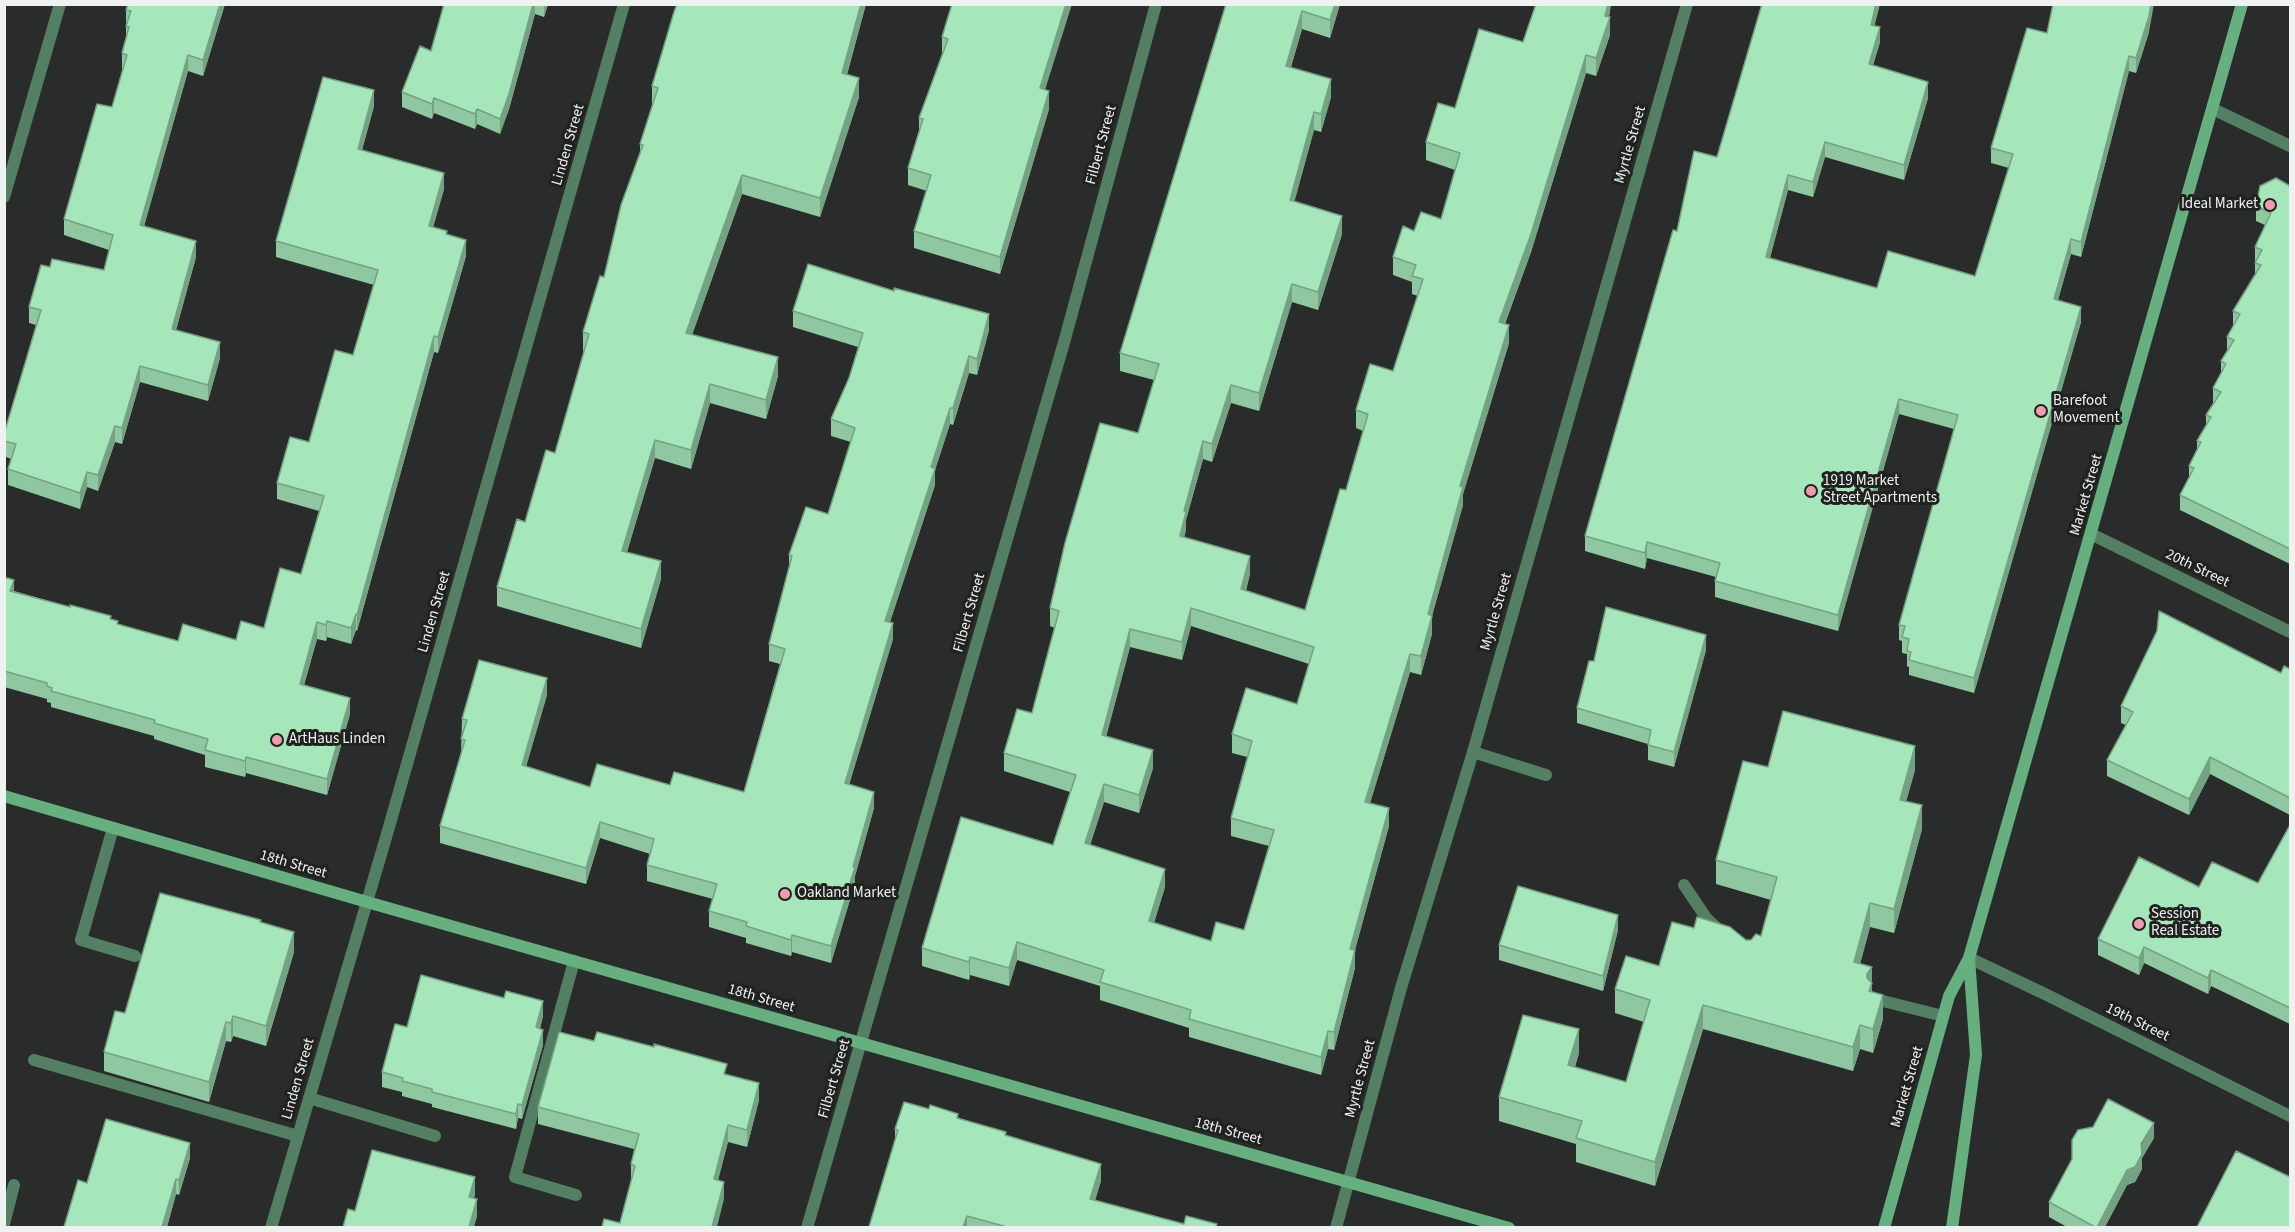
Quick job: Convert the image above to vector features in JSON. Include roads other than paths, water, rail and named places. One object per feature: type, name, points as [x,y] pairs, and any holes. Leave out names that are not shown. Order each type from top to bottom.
[{"type":"street","points":[[4,197],[60,4]]},
{"type":"street","name":"Linden Street","points":[[271,1227],[367,902],[624,4]]},
{"type":"street","name":"Filbert Street","points":[[807,1227],[1065,339],[1155,4]]},
{"type":"street","name":"Myrtle Street","points":[[1336,1227],[1401,988],[1473,752],[1687,4]]},
{"type":"street","name":"Market Street","points":[[1884,1227],[1948,996],[1969,958],[2242,4]]},
{"type":"street","points":[[2213,109],[2290,146]]},
{"type":"street","name":"20th Street","points":[[2091,534],[2290,632]]},
{"type":"street","points":[[1473,752],[1546,775]]},
{"type":"street","name":"18th Street","points":[[4,796],[1147,1126],[1509,1227]]},
{"type":"street","points":[[113,828],[81,940],[135,956]]},
{"type":"street","points":[[1684,885],[1707,920],[1731,941]]},
{"type":"street","name":"Market Street","points":[[1952,1227],[1976,1055],[1969,958]]},
{"type":"street","name":"19th Street","points":[[1969,958],[2290,1116]]},
{"type":"street","points":[[574,961],[515,1177],[576,1195]]},
{"type":"street","points":[[1875,999],[1943,1016]]},
{"type":"street","points":[[34,1060],[298,1136]]},
{"type":"street","points":[[309,1098],[435,1136]]},
{"type":"street","points":[[4,1224],[14,1185]]},
{"type":"place","name":"Ideal Market","points":[[2270,205]]},
{"type":"place","name":"Barefoot Movement","points":[[2041,411]]},
{"type":"place","name":"1919 Market Street Apartments","points":[[1811,491]]},
{"type":"place","name":"ArtHaus Linden","points":[[277,740]]},
{"type":"place","name":"Oakland Market","points":[[785,894]]},
{"type":"place","name":"Session Real Estate","points":[[2139,924]]}]
